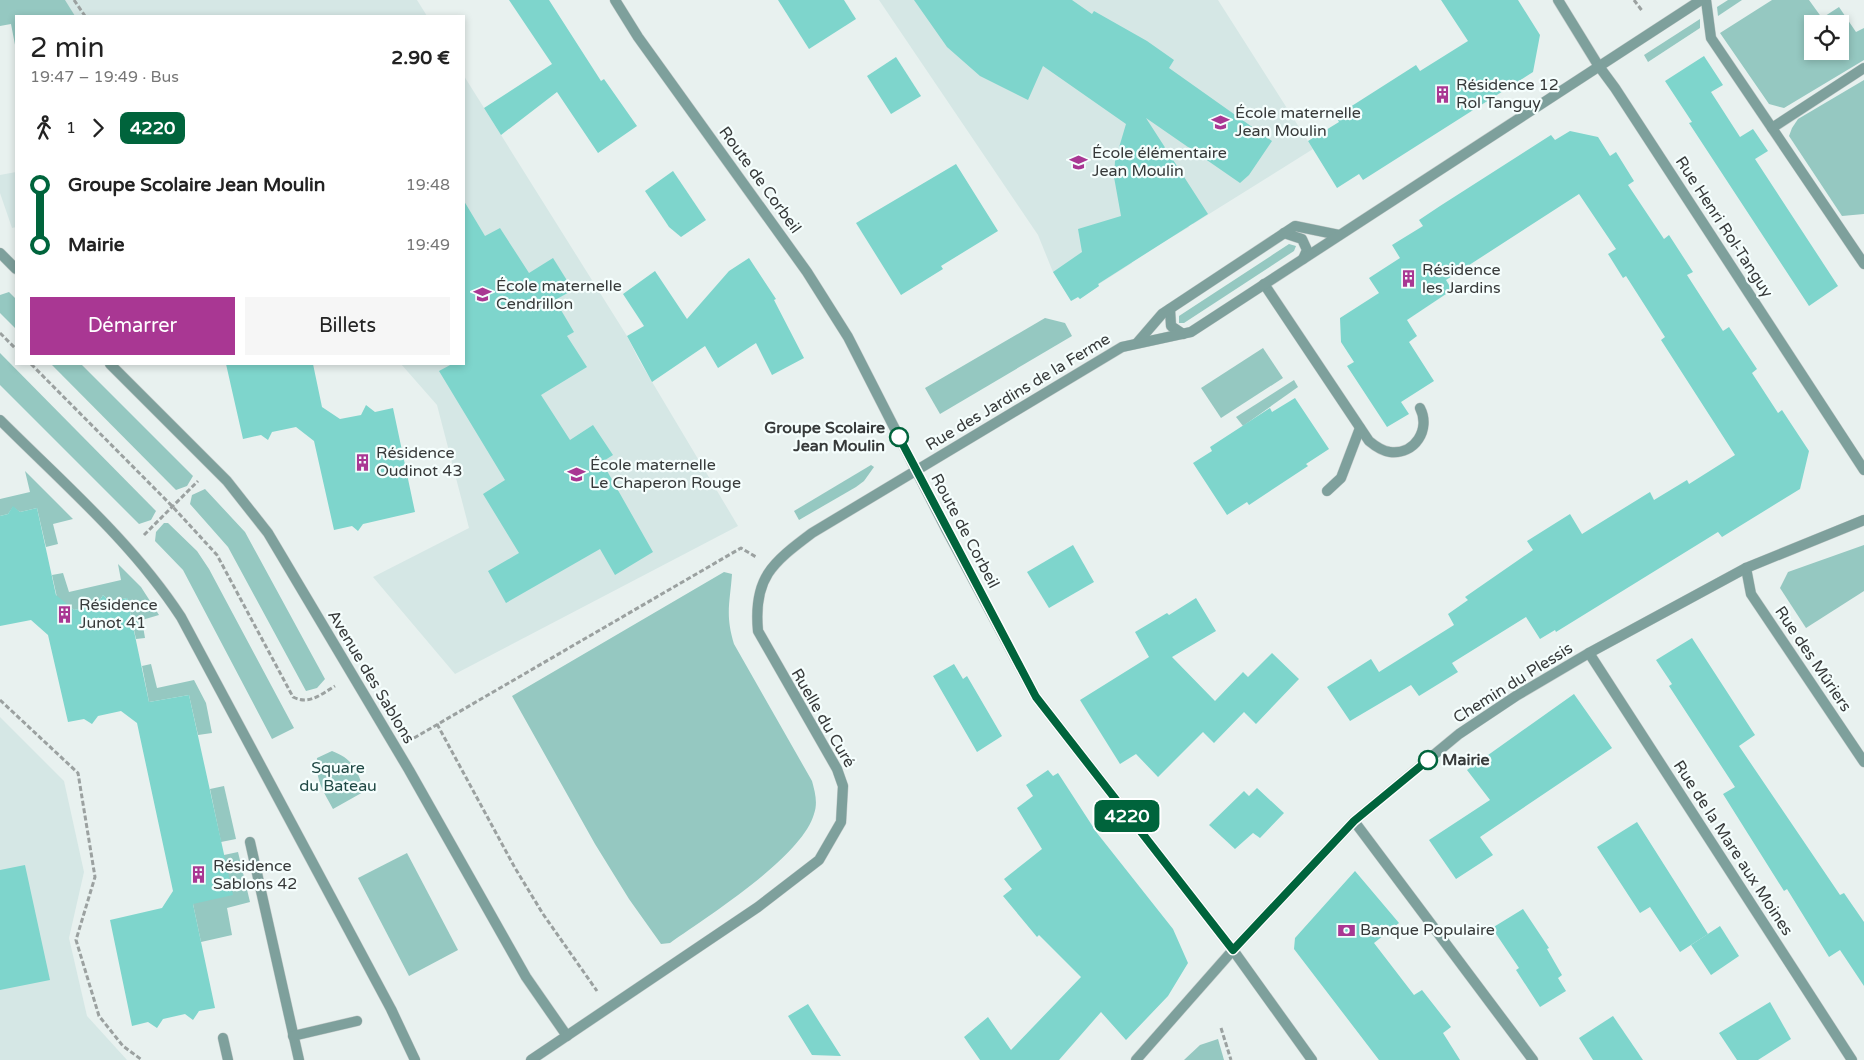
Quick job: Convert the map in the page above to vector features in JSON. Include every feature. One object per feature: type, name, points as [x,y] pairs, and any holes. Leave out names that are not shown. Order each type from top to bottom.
[{"type":"street","name":"Route de Corbeil","points":[[615,0],[638,37],[818,288],[848,337],[915,470],[1036,697],[1233,950],[1312,1060]]},
{"type":"street","name":"Rue Henri Rol-Tanguy","points":[[1558,0],[1598,66],[1615,88],[1864,470]]},
{"type":"street","name":"Rue des Jardins de la Ferme","points":[[915,470],[1122,347],[1191,332],[1701,0]]},
{"type":"street","points":[[1706,0],[1711,38],[1864,264]]},
{"type":"street","points":[[1772,128],[1864,68]]},
{"type":"street","name":"Rue des Jardins de la Ferme","points":[[1137,343],[1162,314],[1295,226],[1339,235]]},
{"type":"street","points":[[1284,233],[1302,239],[1306,244],[1307,250],[1303,259]]},
{"type":"street","points":[[0,253],[15,268]]},
{"type":"street","points":[[1264,284],[1369,441],[1378,448],[1389,452],[1400,452],[1410,448],[1423,431],[1425,422],[1420,408]]},
{"type":"street","points":[[1170,309],[1171,326],[1183,334]]},
{"type":"street","name":"Avenue des Sablons","points":[[111,365],[212,466],[268,533],[396,748],[526,977],[566,1036]]},
{"type":"street","points":[[0,420],[129,550],[160,584],[181,617],[391,1010],[415,1060]]},
{"type":"street","points":[[1328,491],[1341,478],[1360,428]]},
{"type":"street","name":"Ruelle du Curé","points":[[531,1060],[758,907],[819,860],[841,822],[843,786],[837,769],[758,631],[756,608],[761,586],[772,566],[812,533],[915,470]]},
{"type":"street","name":"Chemin du Plessis","points":[[1136,1060],[1233,950],[1354,821],[1459,734],[1516,696],[1589,653],[1746,568],[1864,520]]},
{"type":"street","name":"Rue des Mûriers","points":[[1746,568],[1751,594],[1864,762]]},
{"type":"street","name":"Rue de la Mare aux Moines","points":[[1589,653],[1852,1060]]},
{"type":"street","points":[[1354,821],[1533,1060]]},
{"type":"street","points":[[250,842],[299,1060]]},
{"type":"street","points":[[293,1036],[357,1021]]},
{"type":"street","points":[[223,1038],[228,1060]]},
{"type":"path","points":[[74,0],[83,15]]},
{"type":"path","points":[[0,332],[15,348]]},
{"type":"path","points":[[32,365],[172,506],[217,556],[293,697],[302,701],[310,700],[352,676]]},
{"type":"path","points":[[129,550],[212,466]]},
{"type":"path","points":[[396,748],[741,548],[772,566]]},
{"type":"path","points":[[0,700],[78,773],[95,877],[76,940],[99,1016],[123,1046],[142,1060]]},
{"type":"path","points":[[437,724],[534,899],[609,1008]]},
{"type":"path","points":[[1220,1028],[1231,1060]]},
{"type":"shaded area","points":[[39,0],[417,0],[426,15],[55,15]]},
{"type":"shaded area","points":[[879,0],[1218,0],[1313,149],[1131,261],[1132,263],[1099,284],[1099,286],[1080,299],[1078,297],[1071,301],[1053,272],[1038,235]]},
{"type":"shaded area","points":[[465,78],[627,336],[639,360],[738,526],[455,674],[373,577],[469,528],[437,405],[402,365],[465,365]]},
{"type":"shaded area","points":[[15,172],[15,227],[12,228],[0,193],[0,175]]},
{"type":"shaded area","points":[[0,717],[64,781],[84,872],[69,938],[87,1016],[127,1060],[0,1060]]},
{"type":"green space","points":[[0,0],[65,0],[74,15],[15,15],[15,45],[11,24],[0,26]]},
{"type":"green space","points":[[1728,0],[1742,0],[1718,16],[1717,7]]},
{"type":"green space","points":[[1772,0],[1809,0],[1820,15],[1804,15],[1804,60],[1849,60],[1849,22],[1856,32],[1864,28],[1864,60],[1784,108],[1769,104],[1720,33]]},
{"type":"green space","points":[[1839,7],[1844,15],[1827,15]]},
{"type":"green space","points":[[1700,19],[1700,28],[1648,62],[1644,55]]},
{"type":"green space","points":[[1864,80],[1864,214],[1842,216],[1789,136],[1798,119]]},
{"type":"green space","points":[[1289,244],[1296,246],[1294,251],[1184,323],[1179,323],[1179,316]]},
{"type":"green space","points":[[9,292],[15,298],[15,328],[0,313],[0,295]]},
{"type":"green space","points":[[1045,318],[1065,323],[1072,336],[940,414],[925,388]]},
{"type":"green space","points":[[1263,348],[1283,378],[1221,418],[1201,388]]},
{"type":"green space","points":[[0,353],[156,511],[151,520],[139,524],[0,385]]},
{"type":"green space","points":[[52,365],[82,365],[193,476],[187,486],[176,490]]},
{"type":"green space","points":[[1294,380],[1298,387],[1243,426],[1236,417]]},
{"type":"green space","points":[[871,465],[874,467],[864,481],[799,520],[794,511]]},
{"type":"green space","points":[[25,471],[73,519],[53,524],[58,544],[46,547],[37,508],[20,512],[13,507],[8,514],[0,516],[0,499],[30,492]]},
{"type":"green space","points":[[205,489],[245,532],[325,679],[317,688],[306,691],[228,547],[190,504],[192,495]]},
{"type":"green space","points":[[164,523],[168,523],[197,551],[209,569],[294,728],[272,739],[183,570],[155,541],[156,532]]},
{"type":"green space","points":[[1864,545],[1864,591],[1806,628],[1780,588],[1788,572]]},
{"type":"green space","points":[[118,564],[141,587],[159,615],[142,620],[145,638],[136,639],[127,598],[110,602],[103,595],[97,605],[74,610],[66,604],[60,611],[52,575],[63,573],[69,592],[121,580]]},
{"type":"green space","points":[[724,572],[732,574],[729,616],[734,644],[812,781],[816,806],[806,831],[792,849],[773,867],[729,902],[670,943],[661,944],[629,899],[595,844],[512,696]]},
{"type":"green space","points":[[151,664],[157,688],[194,680],[206,703],[212,733],[198,735],[189,695],[149,702],[142,666]]},
{"type":"green space","name":"Square du Bateau","points":[[332,751],[346,758],[354,766],[365,791],[333,809],[320,785],[317,772],[317,758]]},
{"type":"green space","points":[[224,786],[236,839],[221,842],[210,789]]},
{"type":"green space","points":[[238,852],[250,902],[227,908],[232,935],[201,942],[193,904],[224,855]]},
{"type":"green space","points":[[407,853],[458,950],[409,976],[358,878]]},
{"type":"green space","points":[[1218,1039],[1224,1060],[1184,1060],[1200,1045]]},
{"type":"building","points":[[509,0],[549,0],[601,81],[604,79],[637,126],[598,153],[557,92],[501,135],[484,108],[552,64]]},
{"type":"building","points":[[778,0],[844,0],[856,19],[809,49]]},
{"type":"building","points":[[914,0],[1072,0],[1092,14],[1094,11],[1147,41],[1174,60],[1169,68],[1272,141],[1249,175],[1240,183],[1146,118],[1208,214],[1098,284],[1099,286],[1080,299],[1078,297],[1071,301],[1053,272],[1082,252],[1078,229],[1121,216],[1114,177],[1115,161],[1126,124],[1043,66],[1028,100],[980,76],[947,47]]},
{"type":"building","name":"Résidence 12 Rol Tanguy","points":[[1441,0],[1518,0],[1540,35],[1533,72],[1363,180],[1359,174],[1337,188],[1308,141],[1339,122],[1336,116],[1416,65],[1420,71],[1468,41]]},
{"type":"building","points":[[1704,56],[1723,85],[1711,92],[1740,137],[1753,129],[1768,151],[1755,159],[1838,286],[1809,306],[1689,123],[1692,122],[1665,81]]},
{"type":"building","points":[[896,57],[921,96],[891,114],[867,76]]},
{"type":"building","points":[[1570,131],[1598,137],[1610,156],[1616,152],[1634,181],[1628,185],[1664,239],[1669,235],[1693,272],[1687,275],[1723,331],[1729,327],[1757,369],[1752,373],[1778,413],[1782,410],[1809,451],[1800,489],[1722,537],[1718,532],[1556,632],[1555,630],[1540,639],[1526,617],[1452,663],[1458,672],[1419,696],[1411,685],[1350,721],[1327,687],[1371,659],[1379,672],[1454,625],[1448,614],[1468,600],[1465,597],[1533,550],[1527,541],[1570,514],[1582,534],[1650,492],[1654,500],[1687,480],[1689,484],[1735,455],[1661,340],[1665,337],[1626,276],[1623,278],[1608,254],[1616,249],[1579,194],[1446,280],[1452,290],[1407,320],[1417,336],[1409,342],[1434,381],[1401,402],[1409,414],[1387,427],[1347,366],[1354,362],[1341,342],[1340,318],[1379,293],[1369,278],[1400,258],[1392,245],[1423,226],[1419,220],[1440,206],[1551,135],[1555,140]]},
{"type":"building","points":[[956,164],[998,231],[941,266],[943,269],[901,295],[856,223]]},
{"type":"building","points":[[673,171],[706,220],[681,237],[669,227],[645,191]]},
{"type":"building","points":[[465,203],[485,236],[500,228],[529,273],[553,258],[573,290],[555,300],[574,332],[567,336],[587,367],[541,395],[570,440],[593,425],[613,455],[602,462],[653,552],[615,575],[600,549],[506,603],[488,571],[519,553],[483,494],[505,480],[439,371],[450,365],[465,365]]},
{"type":"building","points":[[749,258],[776,299],[774,300],[804,358],[772,375],[756,343],[718,368],[705,346],[652,382],[627,336],[644,326],[623,294],[655,271],[687,319],[729,271]]},
{"type":"building","name":"Résidence Oudinot 43","points":[[226,365],[313,365],[322,407],[340,419],[361,415],[366,405],[375,412],[393,408],[415,512],[363,524],[358,531],[352,526],[334,530],[314,441],[296,427],[272,432],[268,440],[261,435],[243,439]]},
{"type":"building","points":[[1295,398],[1329,449],[1306,464],[1308,466],[1249,505],[1247,502],[1227,515],[1193,463],[1212,451],[1210,447],[1270,408],[1272,412]]},
{"type":"building","points":[[13,506],[20,512],[37,508],[56,595],[74,610],[97,605],[103,595],[110,602],[127,598],[149,702],[189,695],[233,895],[193,904],[215,1008],[199,1011],[193,1020],[185,1014],[163,1019],[157,1028],[148,1022],[132,1026],[110,920],[162,908],[173,891],[137,723],[121,711],[98,716],[92,724],[84,719],[68,722],[48,635],[31,620],[0,626],[0,516],[8,514]]},
{"type":"building","points":[[1073,545],[1094,582],[1049,608],[1027,572]]},
{"type":"building","points":[[1196,598],[1216,631],[1172,657],[1215,701],[1243,672],[1248,677],[1272,653],[1299,679],[1256,724],[1244,712],[1214,743],[1203,732],[1158,777],[1136,754],[1120,764],[1080,700],[1149,657],[1135,632],[1167,613],[1169,615]]},
{"type":"building","points":[[1692,638],[1755,735],[1739,746],[1840,895],[1844,893],[1864,922],[1864,986],[1840,950],[1829,957],[1787,889],[1784,891],[1723,794],[1735,787],[1669,686],[1672,684],[1656,660]]},
{"type":"building","points":[[954,664],[963,679],[967,676],[1002,736],[977,752],[933,676]]},
{"type":"building","points":[[1574,694],[1612,748],[1480,837],[1493,855],[1456,879],[1429,840],[1490,800],[1467,770]]},
{"type":"building","points":[[1048,770],[1053,776],[1058,773],[1097,833],[1173,929],[1188,963],[1168,996],[1126,1040],[1101,1012],[1059,1060],[980,1060],[964,1037],[988,1017],[1011,1050],[1081,977],[1039,935],[1037,937],[1003,896],[1012,889],[1004,879],[1042,849],[1017,808],[1033,796],[1026,785]]},
{"type":"building","points":[[1257,788],[1284,813],[1260,838],[1253,833],[1235,849],[1209,825],[1244,791],[1249,796]]},
{"type":"building","points":[[1637,822],[1708,934],[1680,952],[1650,907],[1640,913],[1597,847]]},
{"type":"building","points":[[25,865],[50,980],[0,990],[0,870]]},
{"type":"building","points":[[1355,871],[1399,923],[1374,943],[1414,995],[1422,990],[1451,1027],[1443,1033],[1460,1060],[1379,1060],[1294,949],[1295,938]]},
{"type":"building","points":[[1523,909],[1549,948],[1547,949],[1562,975],[1558,978],[1566,991],[1540,1007],[1516,970],[1519,968],[1492,928]]},
{"type":"building","points":[[1720,926],[1739,956],[1711,975],[1691,945]]},
{"type":"building","points":[[1770,1002],[1791,1039],[1758,1060],[1737,1060],[1719,1033]]},
{"type":"building","points":[[808,1004],[841,1056],[812,1055],[788,1016]]},
{"type":"building","points":[[1613,1016],[1643,1060],[1593,1060],[1579,1038]]},
{"type":"bus line","name":"4220","points":[[899,437],[1036,697],[1233,950],[1354,821],[1428,760]]},
{"type":"place","name":"Résidence 12 Rol Tanguy","points":[[1442,94]]},
{"type":"place","name":"École maternelle Jean Moulin","points":[[1221,122]]},
{"type":"place","name":"École élémentaire Jean Moulin","points":[[1078,162]]},
{"type":"place","name":"Résidence les Jardins","points":[[1408,279]]},
{"type":"place","name":"École maternelle Cendrillon","points":[[482,295]]},
{"type":"place","name":"Groupe Scolaire Jean Moulin","points":[[899,437]]},
{"type":"place","name":"Résidence Oudinot 43","points":[[362,462]]},
{"type":"place","name":"École maternelle Le Chaperon Rouge","points":[[576,474]]},
{"type":"place","name":"Résidence Junot 41","points":[[65,614]]},
{"type":"place","name":"Mairie","points":[[1428,760]]},
{"type":"place","name":"Résidence Sablons 42","points":[[199,875]]},
{"type":"place","name":"Banque Populaire","points":[[1346,930]]}]
